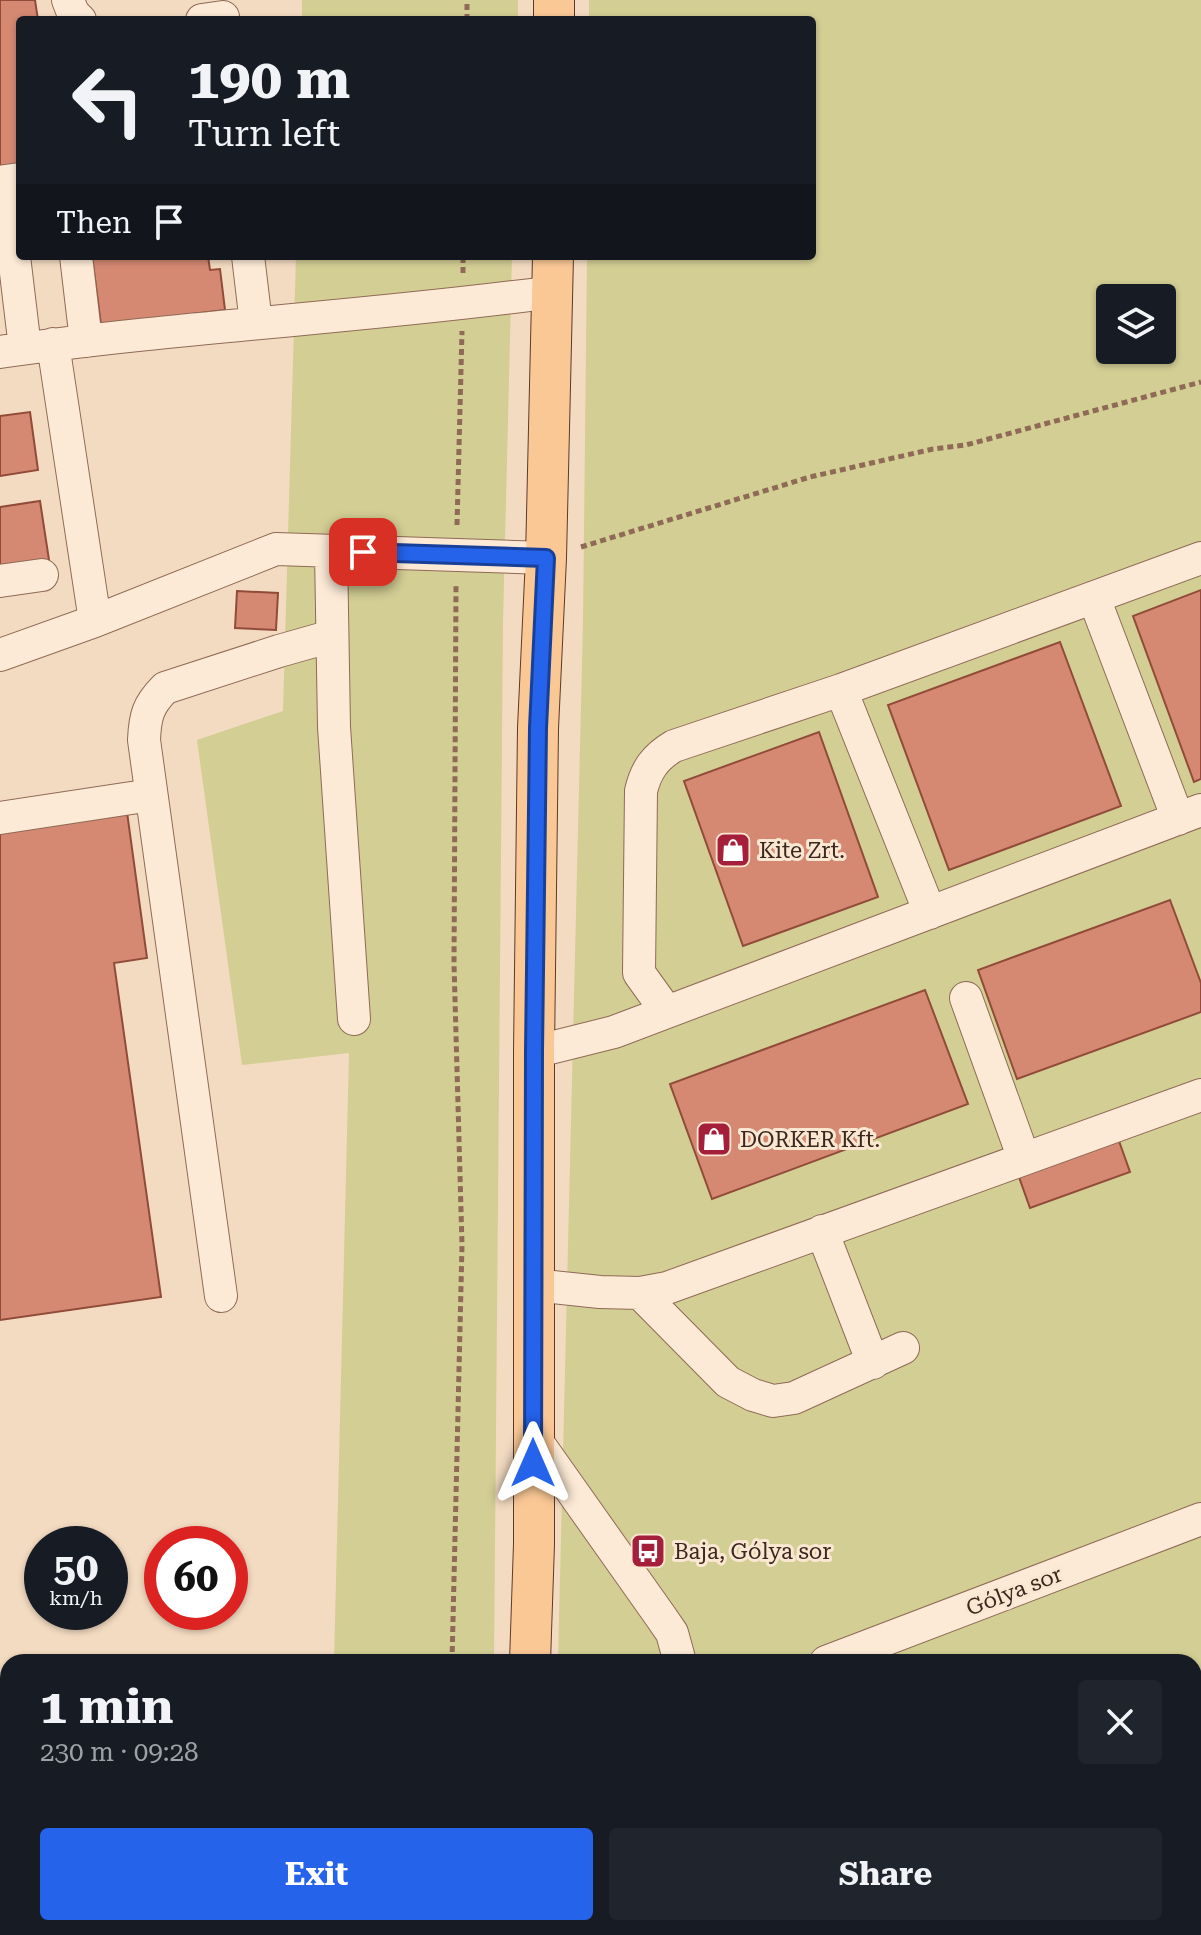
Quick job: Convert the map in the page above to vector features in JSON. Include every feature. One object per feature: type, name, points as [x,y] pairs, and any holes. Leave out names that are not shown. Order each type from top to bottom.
[{"type":"main road","points":[[530,1654],[534,1544],[534,1052],[538,728],[553,274]]},
{"type":"street","points":[[16,180],[5,181],[26,348],[95,621]]},
{"type":"street","points":[[76,260],[86,341]]},
{"type":"street","points":[[248,260],[256,323]]},
{"type":"street","points":[[26,348],[462,304],[553,274]]},
{"type":"street","points":[[0,655],[276,549],[546,558]]},
{"type":"street","points":[[331,551],[334,727],[354,1019]]},
{"type":"street","points":[[667,1012],[639,973],[641,791],[649,767],[662,753],[674,746],[841,690],[1201,558]]},
{"type":"street","points":[[0,581],[42,575]]},
{"type":"street","points":[[534,1052],[614,1032],[1189,814],[1094,598]]},
{"type":"street","points":[[221,1296],[151,795],[144,740],[145,719],[153,700],[165,688],[332,636]]},
{"type":"street","points":[[841,690],[930,913]]},
{"type":"street","points":[[0,818],[151,795]]},
{"type":"street","points":[[966,998],[1024,1159]]},
{"type":"street","points":[[534,1285],[640,1293],[667,1288],[1201,1095]]},
{"type":"street","points":[[822,1231],[873,1363]]},
{"type":"street","points":[[640,1293],[728,1382],[773,1401],[794,1398],[903,1348]]},
{"type":"street","points":[[533,1436],[672,1633],[678,1654]]},
{"type":"street","name":"Gólya sor","points":[[847,1654],[1201,1519]]},
{"type":"path","points":[[452,1654],[462,1245],[454,964],[463,260]]},
{"type":"path","points":[[546,558],[810,477],[933,449],[966,445],[1201,382]]},
{"type":"shaded area","points":[[302,0],[518,0],[518,16],[302,16]]},
{"type":"shaded area","points":[[589,0],[1201,0],[1201,1654],[558,1654],[583,622],[587,260],[816,260],[816,16],[589,16]]},
{"type":"shaded area","points":[[296,260],[512,260],[503,623],[494,1654],[334,1654],[349,1053],[242,1065],[197,740],[283,711]]},
{"type":"building","points":[[0,0],[35,0],[37,16],[16,16],[16,168],[0,170]]},
{"type":"building","points":[[93,260],[209,260],[210,270],[220,269],[225,310],[101,325]]},
{"type":"building","points":[[30,412],[38,470],[0,476],[0,416]]},
{"type":"building","points":[[40,501],[49,560],[0,566],[0,507]]},
{"type":"building","points":[[1201,590],[1201,779],[1194,782],[1133,616]]},
{"type":"building","points":[[237,591],[278,593],[276,630],[235,628]]},
{"type":"building","points":[[1060,642],[1121,806],[949,870],[888,705]]},
{"type":"building","points":[[819,732],[878,897],[743,946],[684,781]]},
{"type":"building","points":[[127,812],[147,958],[114,963],[161,1297],[0,1320],[0,830]]},
{"type":"building","points":[[1170,900],[1201,983],[1201,1012],[1017,1079],[978,970]]},
{"type":"building","points":[[925,990],[968,1104],[712,1199],[670,1084]]},
{"type":"building","points":[[1119,1141],[1130,1172],[1030,1208],[1019,1177]]},
{"type":"place","name":"Kite Zrt.","points":[[733,850]]},
{"type":"place","name":"DORKER Kft.","points":[[714,1139]]},
{"type":"place","name":"Baja, Gólya sor","points":[[648,1551]]},
{"type":"route","points":[[363,552],[546,558],[538,728],[533,1463]]}]
